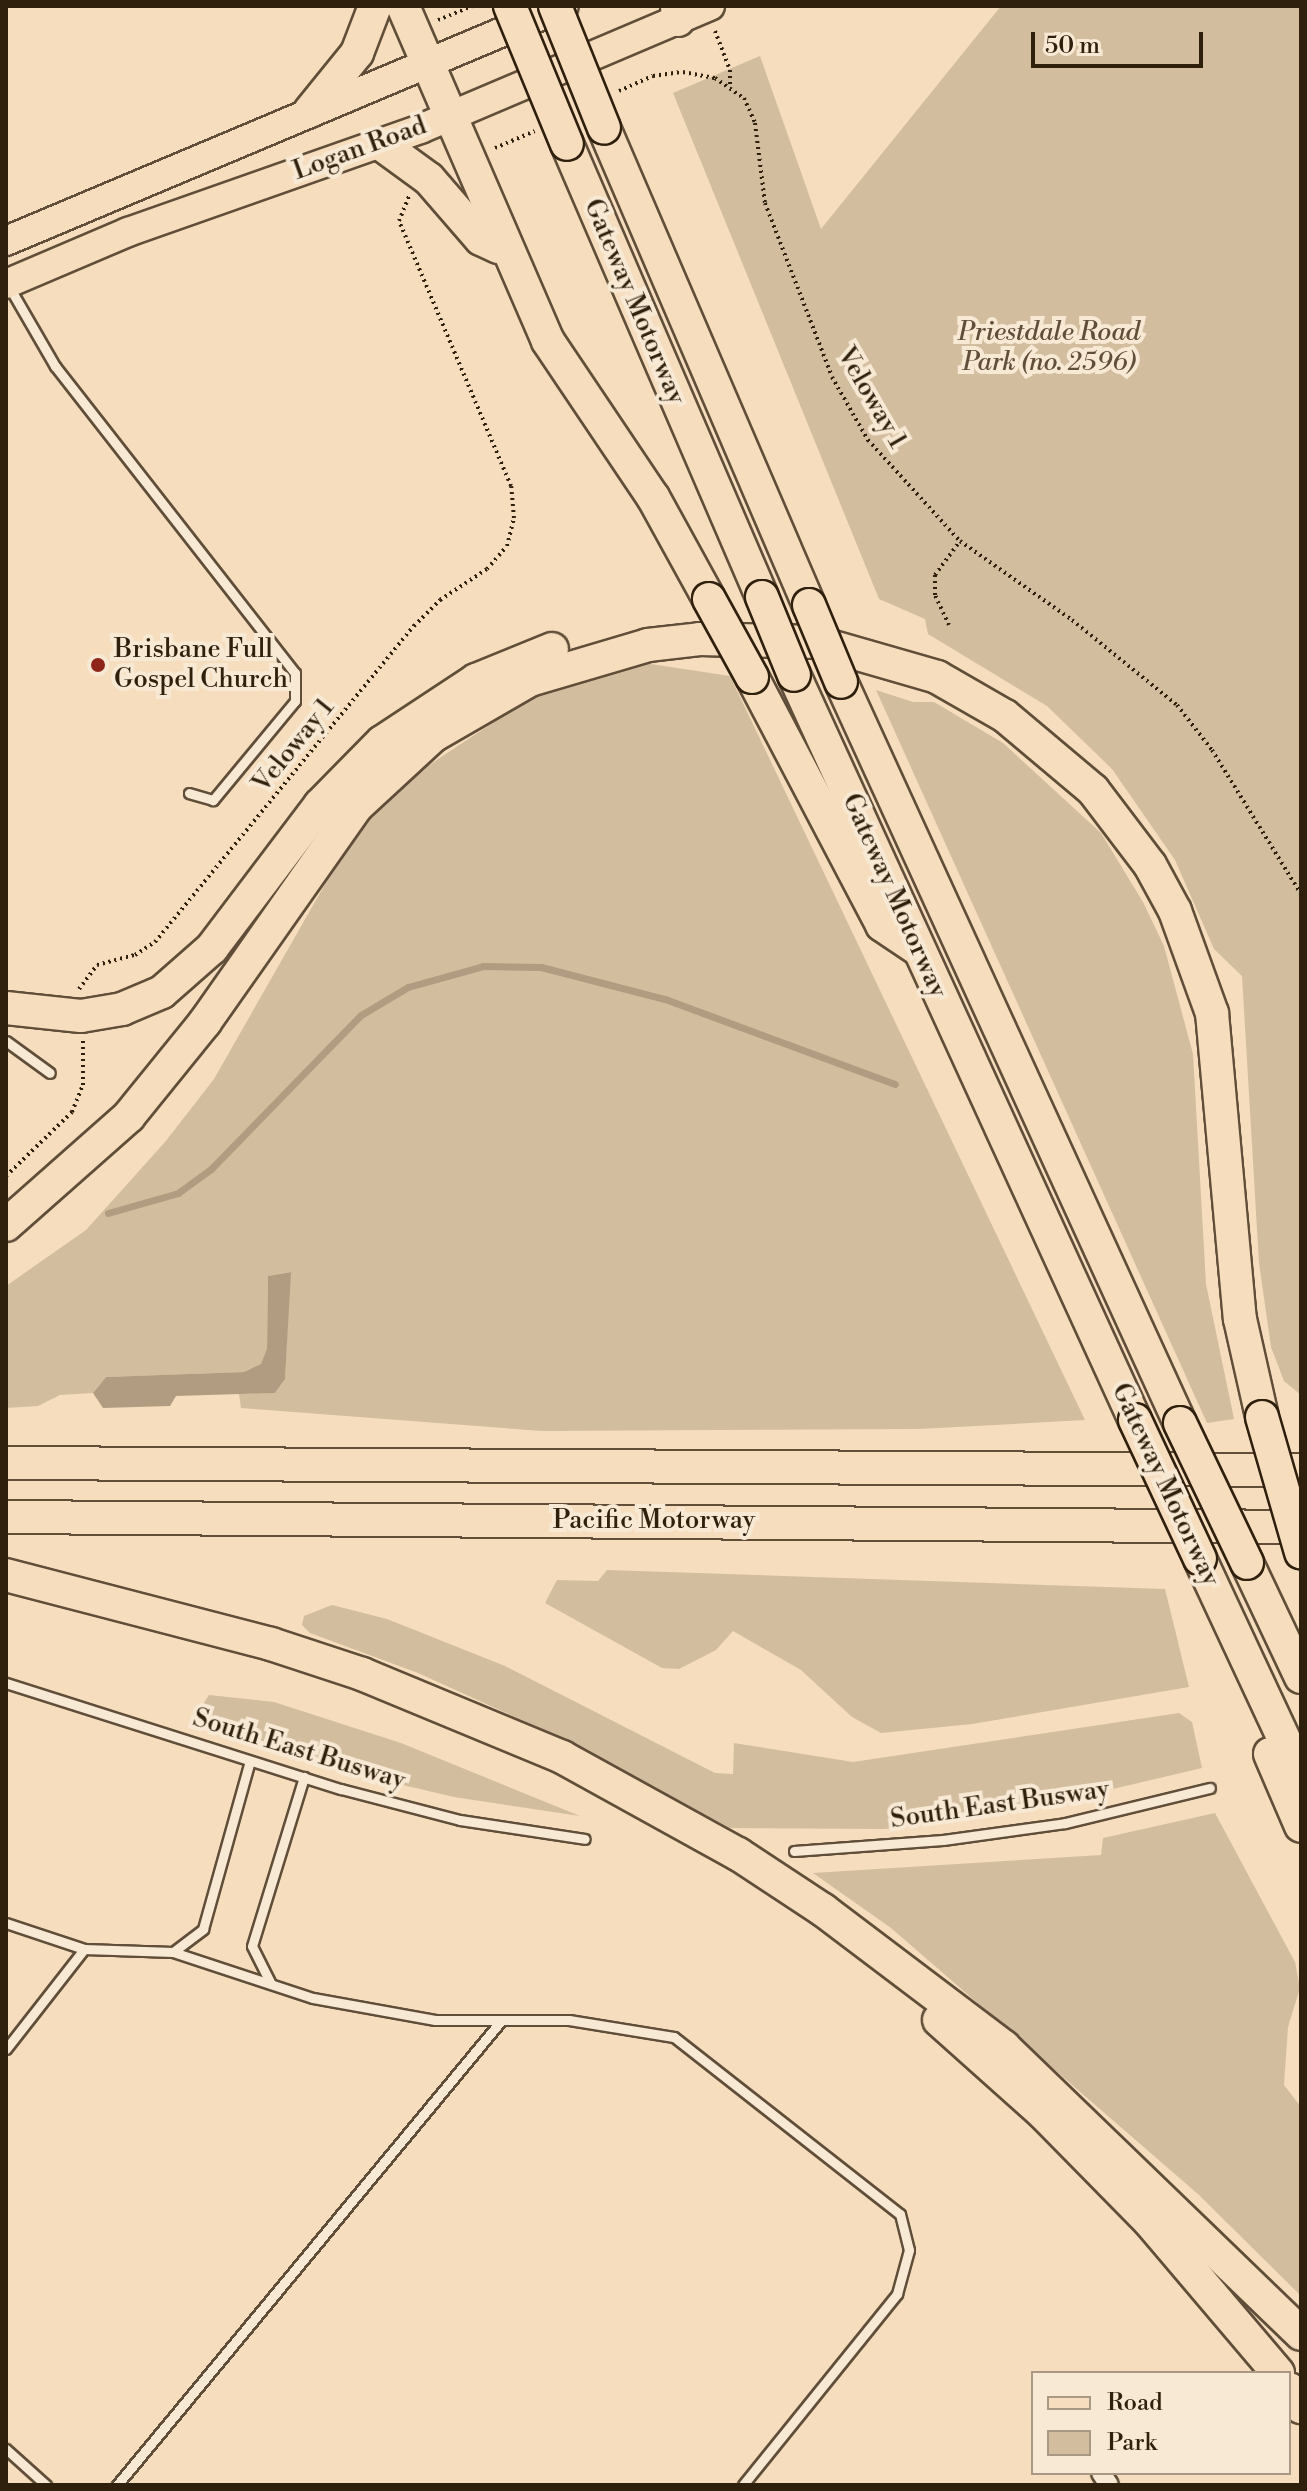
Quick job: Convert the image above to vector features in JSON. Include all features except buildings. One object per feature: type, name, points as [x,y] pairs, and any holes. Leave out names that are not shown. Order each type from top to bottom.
[{"type":"highway","points":[[310,111],[357,53],[375,6]]},
{"type":"highway","points":[[403,6],[505,251],[570,380],[653,497],[882,925],[918,949]]},
{"type":"highway","name":"Gateway Motorway","points":[[510,6],[553,136],[918,949],[1301,1776]]},
{"type":"highway","name":"Gateway Motorway","points":[[555,6],[604,128],[841,682],[1180,1423],[1301,1677]]},
{"type":"highway","points":[[381,144],[443,192],[481,239],[505,251]]},
{"type":"highway","points":[[6,1008],[81,1016],[122,1009],[162,992],[212,948],[339,784],[412,719],[505,667],[601,635],[648,645],[787,640],[899,662],[969,694],[1035,738],[1068,765],[1122,824],[1175,911],[1212,1013],[1240,1319],[1262,1417],[1301,1552]]},
{"type":"highway","points":[[6,1225],[87,1159],[139,1105],[205,1022],[319,853],[408,754],[530,680],[648,645]]},
{"type":"highway","name":"Pacific Motorway","points":[[6,1463],[1301,1470]]},
{"type":"highway","name":"Pacific Motorway","points":[[6,1517],[1301,1527]]},
{"type":"highway","points":[[6,1575],[271,1644],[448,1707],[562,1757],[699,1832],[883,1954],[1068,2103],[1301,2334]]},
{"type":"highway","points":[[1267,1703],[1267,1748],[1301,1826]]},
{"type":"highway","points":[[883,1954],[930,2012],[1044,2114],[1150,2222],[1248,2330],[1277,2371]]},
{"type":"main road","name":"Logan Road","points":[[6,241],[564,6]]},
{"type":"main road","name":"Logan Road","points":[[6,284],[128,232],[450,117],[678,13],[713,18]]},
{"type":"lane","points":[[6,284],[55,366],[295,673],[295,701],[213,800],[189,793]]},
{"type":"lane","points":[[6,1041],[50,1073]]},
{"type":"lane","name":"South East Busway","points":[[6,1683],[250,1761],[460,1820],[585,1839]]},
{"type":"lane","points":[[173,1952],[203,1929],[250,1761]]},
{"type":"lane","points":[[271,1984],[252,1946],[260,1906],[304,1777]]},
{"type":"lane","name":"South East Busway","points":[[794,1851],[943,1840],[1034,1827],[1210,1788]]},
{"type":"lane","points":[[6,1923],[84,1949],[173,1952],[313,1998],[435,2020],[569,2020],[674,2037],[900,2214],[909,2250],[897,2294],[743,2485]]},
{"type":"lane","points":[[6,2049],[84,1949]]},
{"type":"lane","points":[[117,2485],[500,2022]]},
{"type":"lane","points":[[6,2449],[46,2485]]},
{"type":"path","points":[[435,21],[473,6]]},
{"type":"path","points":[[611,95],[667,73],[730,85],[730,70],[713,18]]},
{"type":"path","name":"Veloway 1","points":[[730,85],[750,108],[765,203],[832,377],[868,440],[960,541],[1072,620],[1177,705],[1212,750],[1301,894]]},
{"type":"path","points":[[489,150],[553,136]]},
{"type":"path","name":"Veloway 1","points":[[78,994],[82,980],[97,965],[135,955],[155,942],[421,619],[487,569],[507,546],[514,518],[511,486],[399,221],[401,206],[412,192]]},
{"type":"path","points":[[949,625],[935,595],[935,575],[960,541]]},
{"type":"path","points":[[6,1176],[49,1138],[79,1100],[85,1067],[82,1034]]},
{"type":"green space","name":"Priestdale Road Park (no. 2596)","points":[[1001,6],[1301,6],[1301,1395],[1284,1381],[1271,1347],[1259,1263],[1242,976],[1214,949],[1175,860],[1112,769],[1047,706],[928,634],[925,619],[879,599],[673,93],[760,56],[821,229]]},
{"type":"green space","points":[[631,661],[730,676],[1085,1420],[919,1429],[542,1431],[241,1408],[239,1394],[275,1393],[285,1379],[290,1272],[268,1276],[267,1348],[261,1364],[244,1372],[106,1377],[93,1393],[60,1395],[38,1406],[6,1408],[6,1286],[86,1230],[165,1142],[214,1079],[348,844],[393,789],[506,714],[567,681]]},
{"type":"green space","points":[[876,690],[913,702],[934,702],[1003,743],[1101,833],[1143,902],[1164,946],[1193,1054],[1206,1284],[1234,1419],[1207,1423]]},
{"type":"green space","points":[[607,1570],[1165,1589],[1189,1687],[972,1724],[881,1733],[852,1717],[801,1670],[733,1631],[716,1650],[679,1669],[662,1668],[545,1603],[557,1580],[598,1581]]},
{"type":"green space","points":[[332,1605],[387,1619],[505,1666],[715,1773],[733,1774],[734,1743],[853,1762],[1179,1713],[1192,1722],[1202,1768],[1011,1813],[885,1829],[730,1828],[572,1743],[418,1673],[310,1633],[302,1625],[304,1616]]},
{"type":"green space","points":[[209,1695],[274,1702],[401,1743],[580,1816],[454,1797],[360,1775],[193,1720]]},
{"type":"green space","points":[[1215,1813],[1295,1962],[1300,1988],[1288,2027],[1284,2085],[1301,2107],[1301,2296],[1199,2195],[891,1928],[813,1873],[1101,1855],[1103,1838]]},
{"type":"shaded area","points":[[291,1272],[285,1379],[275,1393],[176,1396],[170,1406],[103,1408],[93,1393],[106,1377],[244,1372],[261,1364],[267,1348],[268,1276]]},
{"type":"waterway","points":[[108,1213],[178,1193],[211,1169],[361,1015],[408,987],[483,966],[541,967],[665,999],[895,1084]]},
{"type":"place","name":"Brisbane Full Gospel Church","points":[[98,665]]}]
